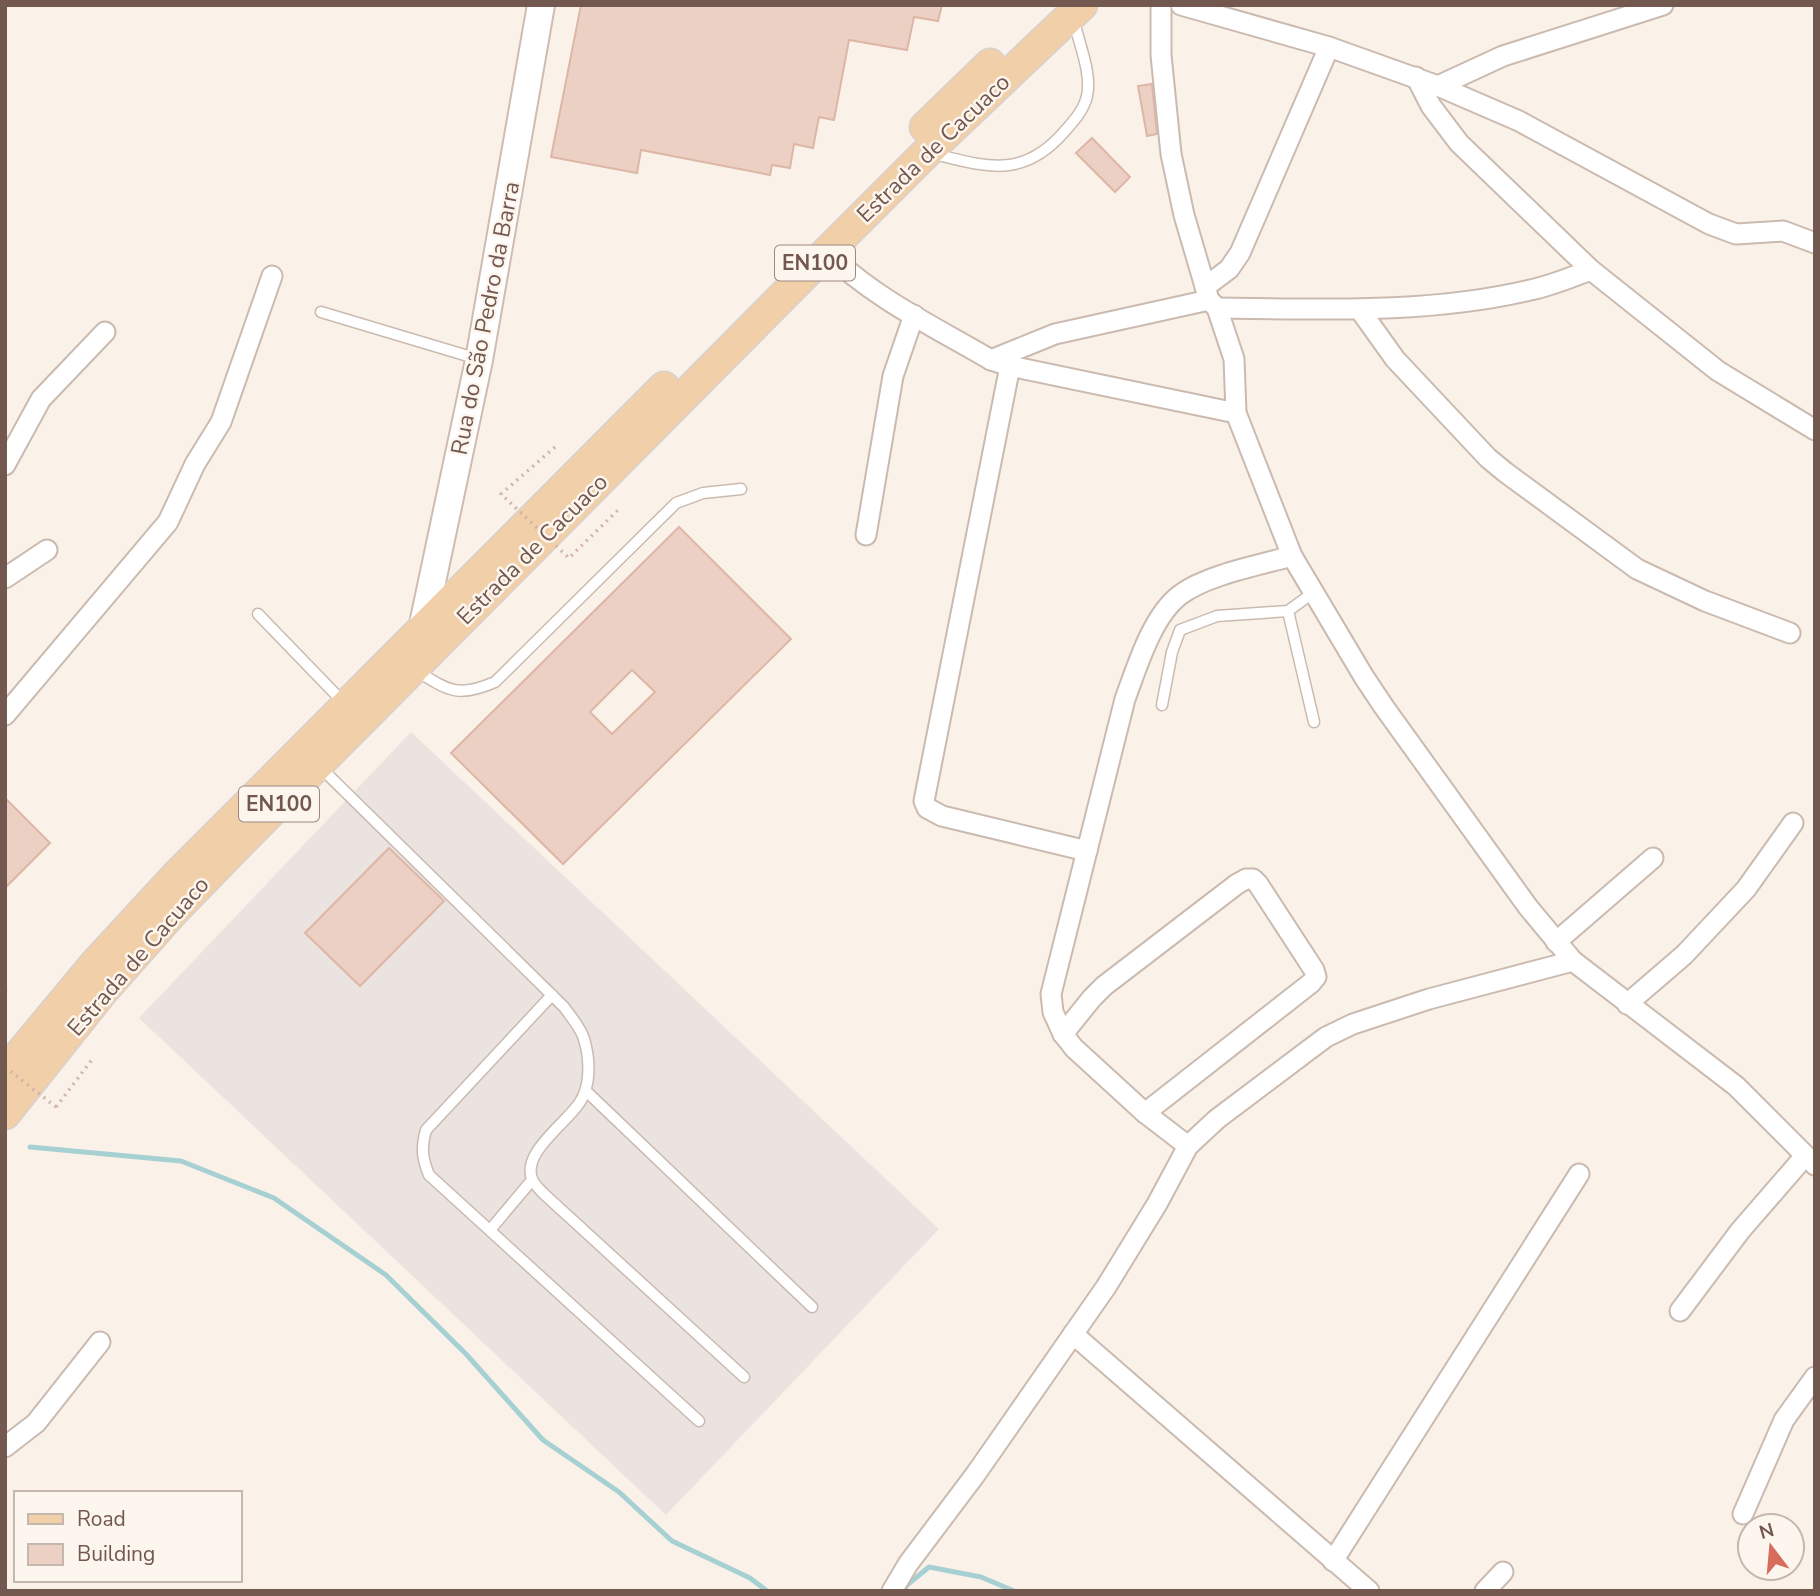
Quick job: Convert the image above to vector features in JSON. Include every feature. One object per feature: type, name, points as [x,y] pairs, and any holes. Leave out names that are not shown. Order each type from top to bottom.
[{"type":"main road","name":"Estrada de Cacuaco","points":[[5,1114],[103,991],[173,912],[1069,8]]},
{"type":"main road","name":"Estrada de Cacuaco","points":[[5,1070],[120,936],[345,704],[956,96],[1069,8]]},
{"type":"street","name":"Rua do São Pedro da Barra","points":[[422,629],[479,360],[541,5]]},
{"type":"street","points":[[1161,5],[1161,55],[1171,154],[1184,215],[1234,359],[1236,414],[1292,556],[1384,707],[1556,942],[1573,961],[1736,1086],[1810,1160],[1740,1231],[1679,1311]]},
{"type":"street","points":[[1181,5],[1329,47],[1438,86],[1518,121],[1709,224],[1736,234],[1783,232],[1815,243]]},
{"type":"street","points":[[1438,86],[1503,55],[1663,5]]},
{"type":"street","points":[[1211,299],[1214,282],[1229,269],[1240,253],[1329,47]]},
{"type":"street","points":[[1416,77],[1431,106],[1459,143],[1591,270],[1718,371],[1815,430]]},
{"type":"street","points":[[827,252],[847,273],[991,360],[1236,414]]},
{"type":"street","points":[[991,360],[1055,334],[1211,299],[1360,310],[1493,298],[1533,290],[1591,270]]},
{"type":"street","points":[[5,715],[168,522],[195,464],[220,422],[272,276]]},
{"type":"street","points":[[1360,310],[1400,364],[1488,458],[1505,472],[1637,569],[1705,601],[1790,633]]},
{"type":"street","points":[[866,535],[893,376],[914,315]]},
{"type":"street","points":[[5,465],[41,399],[105,332]]},
{"type":"street","points":[[1010,366],[924,801],[927,808],[942,816],[1087,851]]},
{"type":"street","points":[[5,578],[47,550]]},
{"type":"street","points":[[1188,1146],[1098,1072],[1063,1034],[1053,1012],[1051,994],[1125,699],[1138,662],[1163,612],[1180,595],[1198,586],[1292,556]]},
{"type":"street","points":[[1627,1004],[1684,955],[1745,889],[1793,823]]},
{"type":"street","points":[[1556,942],[1653,858]]},
{"type":"street","points":[[1063,1034],[1092,998],[1140,958],[1237,884],[1253,879],[1314,970],[1316,977],[1311,984],[1145,1113]]},
{"type":"street","points":[[892,1591],[908,1564],[975,1475],[1037,1382],[1106,1287],[1157,1205],[1188,1146],[1217,1119],[1326,1037],[1353,1024],[1429,999],[1573,961]]},
{"type":"street","points":[[1333,1561],[1579,1174]]},
{"type":"street","points":[[1073,1334],[1369,1591]]},
{"type":"street","points":[[5,1447],[36,1423],[100,1342]]},
{"type":"street","points":[[1744,1512],[1784,1420],[1815,1377]]},
{"type":"street","points":[[1485,1591],[1503,1572]]},
{"type":"lane","points":[[927,152],[988,167],[1031,159],[1052,145],[1074,120],[1087,97],[1087,77],[1069,8]]},
{"type":"lane","points":[[321,312],[479,360]]},
{"type":"lane","points":[[414,668],[446,689],[467,691],[495,682],[677,503],[703,493],[741,489]]},
{"type":"lane","points":[[1162,705],[1172,652],[1180,631],[1217,616],[1288,611],[1314,592]]},
{"type":"lane","points":[[1288,611],[1314,722]]},
{"type":"lane","points":[[258,614],[345,704]]},
{"type":"lane","points":[[318,765],[552,995],[584,1036],[588,1065],[586,1091],[580,1103],[537,1149],[530,1166],[532,1180],[744,1377]]},
{"type":"lane","points":[[552,995],[426,1130],[421,1146],[422,1158],[429,1175],[699,1421]]},
{"type":"lane","points":[[586,1091],[812,1307]]},
{"type":"lane","points":[[490,1230],[532,1180]]},
{"type":"path","points":[[555,447],[501,494],[569,558],[618,510]]},
{"type":"path","points":[[5,1070],[56,1107],[94,1057]]},
{"type":"shaded area","points":[[411,732],[939,1229],[666,1515],[139,1018]]},
{"type":"building","points":[[581,5],[942,5],[938,21],[914,17],[907,50],[849,40],[834,120],[819,117],[813,148],[794,144],[790,168],[772,165],[770,175],[641,150],[637,173],[551,157]]},
{"type":"building","points":[[1152,84],[1157,134],[1147,136],[1138,86]]},
{"type":"building","points":[[1092,138],[1130,177],[1115,192],[1076,153]]},
{"type":"building","points":[[679,527],[791,639],[563,864],[451,753]],"holes":[[[632,670],[655,692],[612,734],[590,712]]]},
{"type":"building","points":[[5,798],[50,843],[5,888]]},
{"type":"building","points":[[389,848],[444,901],[360,986],[305,933]]},
{"type":"waterway","points":[[30,1147],[181,1161],[274,1198],[386,1275],[466,1354],[543,1440],[619,1492],[672,1541],[750,1578],[767,1591]]},
{"type":"waterway","points":[[904,1591],[907,1585],[929,1567],[981,1577],[1014,1591]]}]
